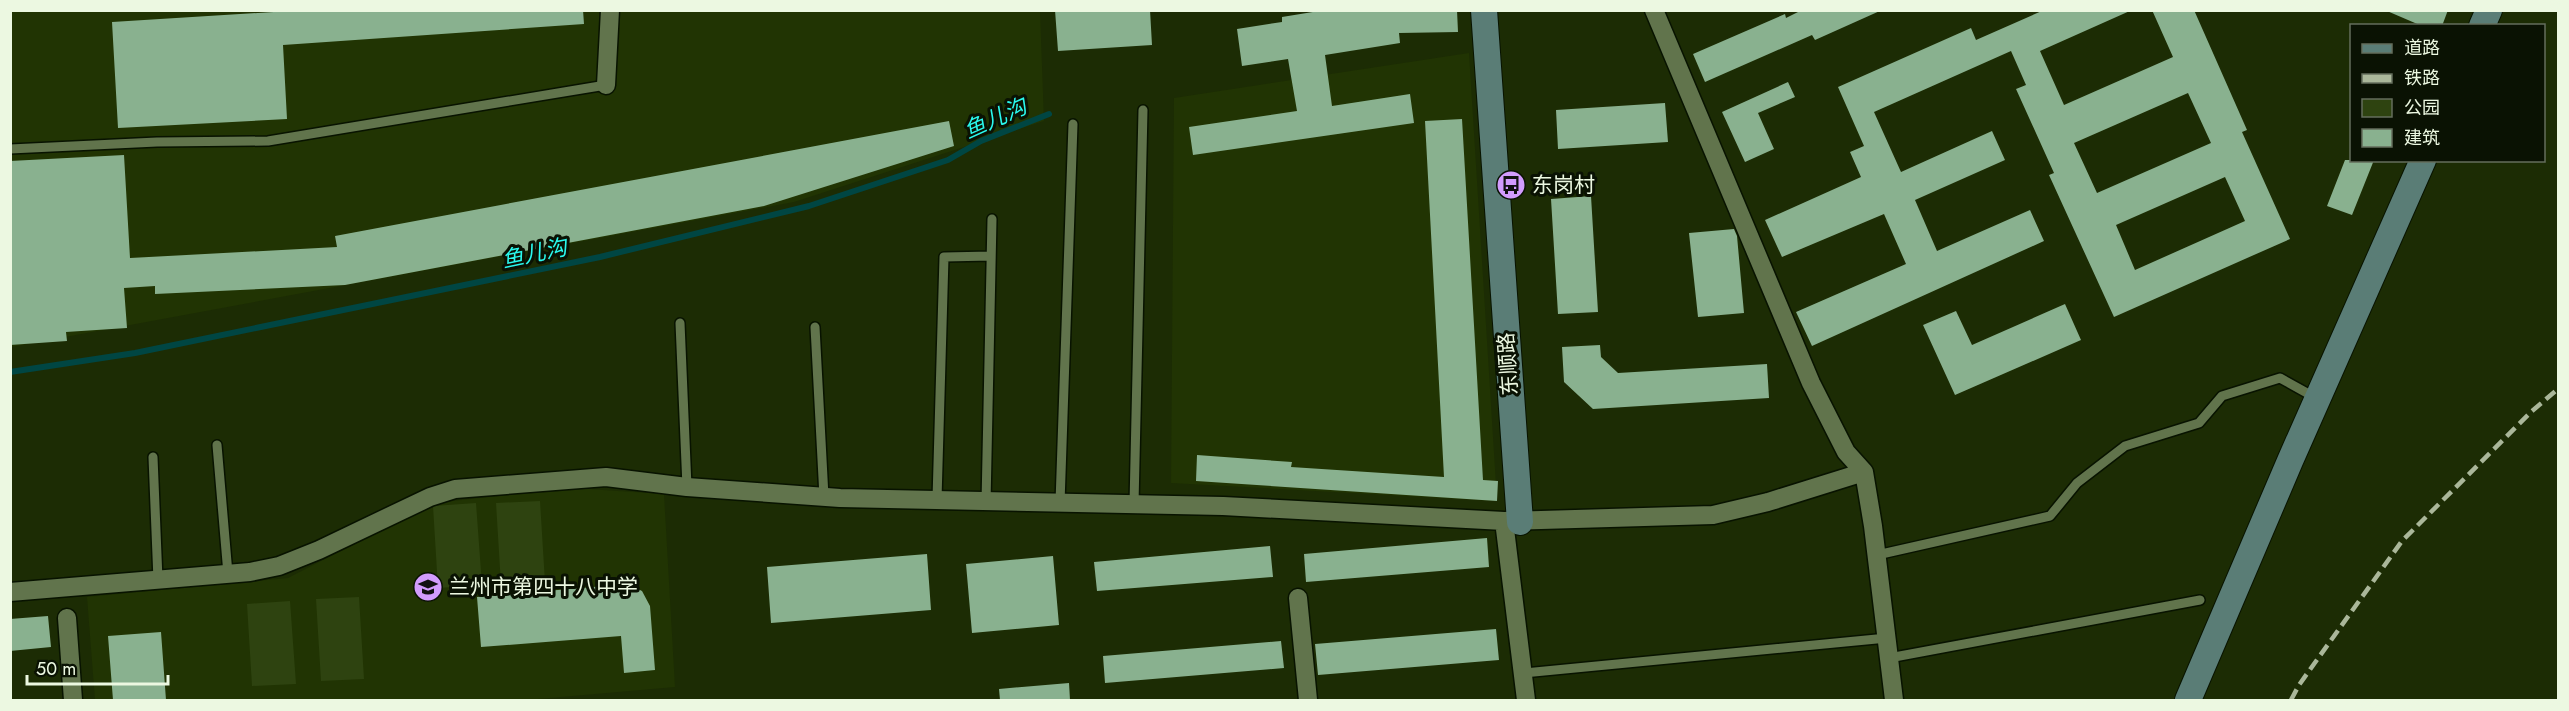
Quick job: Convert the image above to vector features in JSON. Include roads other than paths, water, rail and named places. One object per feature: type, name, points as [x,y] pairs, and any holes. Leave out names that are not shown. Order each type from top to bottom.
[{"type":"street","points":[[606,85],[610,10]]},
{"type":"street","name":"东顺路","points":[[1484,10],[1512,521],[1526,700]]},
{"type":"street","points":[[1654,10],[1811,383],[1846,452],[1864,472],[1877,555],[1894,700]]},
{"type":"street","points":[[2483,24],[2489,10]]},
{"type":"street","points":[[2188,700],[2422,162]]},
{"type":"street","points":[[10,592],[228,574],[279,566],[430,497],[455,489],[606,477],[687,487],[824,496],[937,499],[986,503],[1223,506],[1512,521],[1713,515],[1768,502],[1864,472]]},
{"type":"street","points":[[1298,598],[1308,700]]},
{"type":"street","points":[[67,618],[73,700]]},
{"type":"lane","points":[[10,149],[157,142],[268,141],[606,85]]},
{"type":"lane","points":[[1134,504],[1143,110]]},
{"type":"lane","points":[[1060,503],[1073,124]]},
{"type":"lane","points":[[986,503],[992,219]]},
{"type":"lane","points":[[937,499],[944,257],[991,256]]},
{"type":"lane","points":[[680,323],[687,487]]},
{"type":"lane","points":[[815,327],[824,496]]},
{"type":"lane","points":[[1877,555],[2050,516],[2076,483],[2125,446],[2199,423],[2222,396],[2280,378],[2318,399]]},
{"type":"lane","points":[[217,445],[228,574]]},
{"type":"lane","points":[[153,457],[158,580]]},
{"type":"lane","points":[[1889,658],[2200,600]]},
{"type":"lane","points":[[1523,673],[1887,638]]},
{"type":"waterway","name":"鱼儿沟","points":[[10,372],[135,353],[600,257],[809,206],[948,160],[981,141],[1049,114]]},
{"type":"railway","points":[[2291,700],[2299,685],[2402,541],[2532,411],[2558,389]]},
{"type":"place","name":"东岗村","points":[[1511,185]]},
{"type":"place","name":"兰州市第四十八中学","points":[[428,587]]}]
